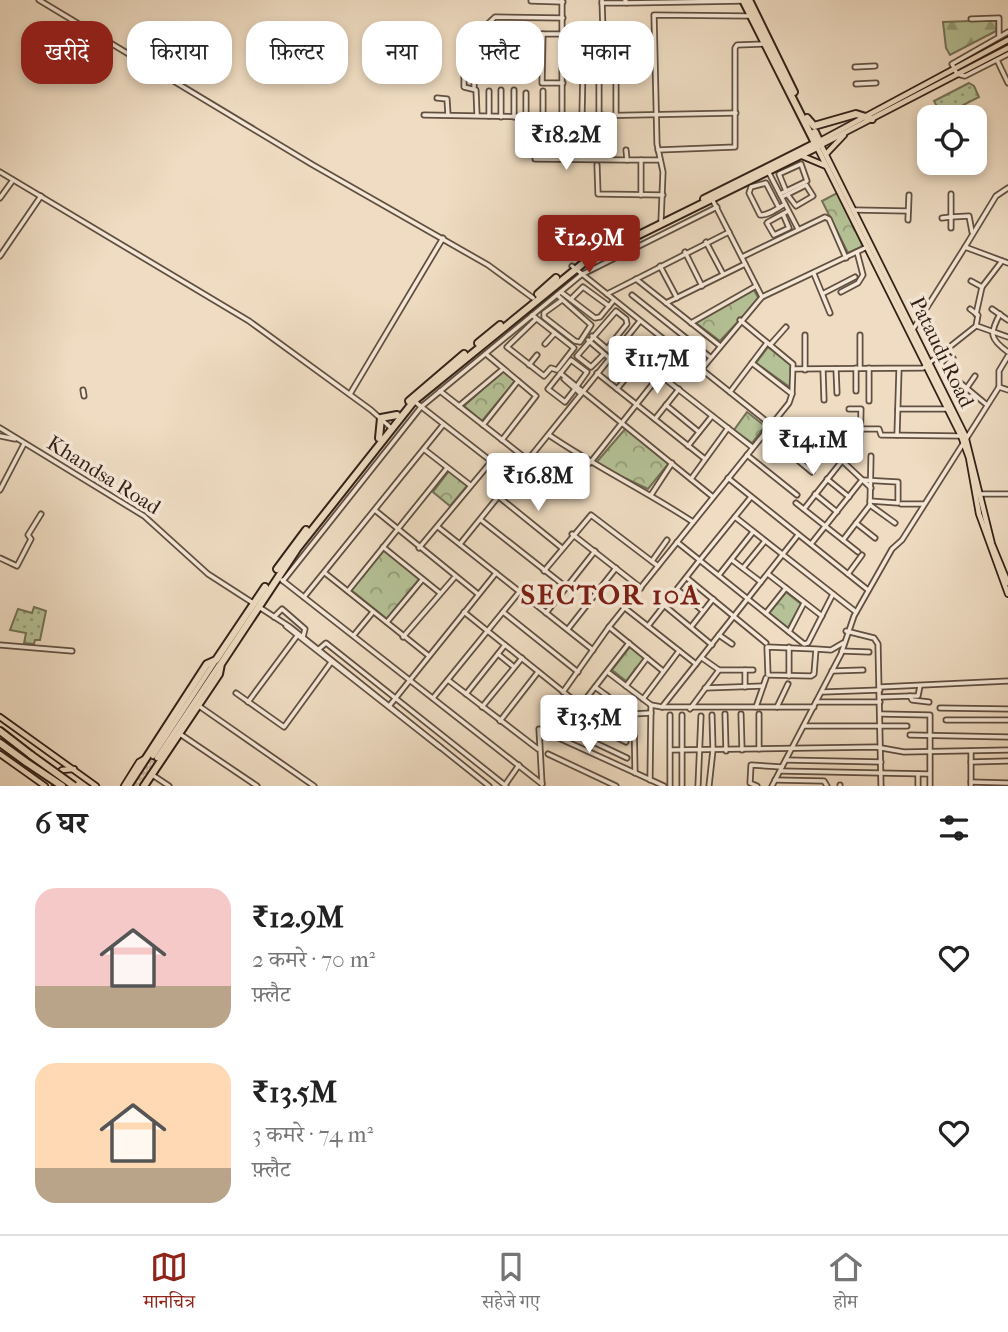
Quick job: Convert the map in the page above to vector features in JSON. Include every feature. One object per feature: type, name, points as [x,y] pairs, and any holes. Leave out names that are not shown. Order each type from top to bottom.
[{"type":"highway","points":[[746,1],[765,44],[818,144]]},
{"type":"highway","points":[[746,1],[809,124],[814,126],[856,114],[871,117]]},
{"type":"highway","points":[[813,133],[832,121]]},
{"type":"highway","points":[[256,605],[280,579],[287,558],[397,415],[533,298],[573,267],[661,221],[769,173],[802,156],[818,144]]},
{"type":"highway","points":[[617,244],[818,144]]},
{"type":"highway","points":[[144,786],[219,674],[218,662],[287,558],[379,438],[433,382],[573,267]]},
{"type":"highway","points":[[379,438],[381,418],[397,415]]},
{"type":"highway","points":[[126,786],[152,757],[207,664],[218,662]]},
{"type":"highway","points":[[0,731],[75,786]]},
{"type":"highway","points":[[0,743],[62,786]]},
{"type":"main road","points":[[818,144],[846,133],[954,68],[1008,40]]},
{"type":"main road","points":[[818,144],[1008,48]]},
{"type":"main road","points":[[825,155],[846,133]]},
{"type":"main road","points":[[818,144],[855,210],[869,246]]},
{"type":"main road","points":[[818,144],[827,167],[912,331],[963,438],[992,544],[1008,583]]},
{"type":"main road","points":[[802,156],[827,167]]},
{"type":"main road","points":[[977,494],[986,539],[1008,594]]},
{"type":"main road","points":[[152,757],[218,662]]},
{"type":"main road","points":[[0,717],[96,786]]},
{"type":"main road","points":[[0,754],[45,786]]},
{"type":"main road","points":[[55,786],[54,779],[62,770],[75,769]]},
{"type":"street","points":[[39,0],[313,165],[488,265],[533,298]]},
{"type":"street","points":[[491,21],[497,16],[564,18],[562,1],[531,1]]},
{"type":"street","points":[[602,21],[602,1],[746,1]]},
{"type":"street","points":[[661,221],[663,172],[658,150],[654,15],[751,16]]},
{"type":"street","points":[[971,19],[999,18],[999,37]]},
{"type":"street","points":[[1008,32],[952,62],[957,75],[965,76],[1008,54]]},
{"type":"street","points":[[658,150],[733,149],[736,145],[735,46],[765,44]]},
{"type":"street","points":[[997,60],[1008,83]]},
{"type":"street","points":[[855,67],[876,66]]},
{"type":"street","points":[[856,84],[876,83]]},
{"type":"street","points":[[464,84],[464,88],[474,89]]},
{"type":"street","points":[[474,84],[477,115]]},
{"type":"street","points":[[562,116],[563,84]]},
{"type":"street","points":[[582,115],[583,84]]},
{"type":"street","points":[[601,84],[602,140]]},
{"type":"street","points":[[616,114],[617,84]]},
{"type":"street","points":[[501,90],[501,117]]},
{"type":"street","points":[[514,90],[514,117]]},
{"type":"street","points":[[488,91],[489,116]]},
{"type":"street","points":[[543,92],[543,117]]},
{"type":"street","points":[[526,93],[526,117]]},
{"type":"street","points":[[436,98],[447,99],[448,115]]},
{"type":"street","points":[[424,115],[543,117],[736,113]]},
{"type":"street","points":[[626,150],[626,160]]},
{"type":"street","points":[[535,159],[659,160]]},
{"type":"street","points":[[641,160],[641,195]]},
{"type":"street","points":[[784,194],[807,181],[801,164],[779,174],[785,204],[798,229]]},
{"type":"street","points":[[597,165],[597,193],[663,195]]},
{"type":"street","points":[[0,172],[249,321],[350,394],[390,427]]},
{"type":"street","points":[[769,173],[784,194],[796,206],[813,196],[806,185],[784,194]]},
{"type":"street","points":[[0,198],[13,180]]},
{"type":"street","points":[[779,208],[766,183],[751,187],[749,193],[760,215],[779,208],[785,204]]},
{"type":"street","points":[[912,331],[996,196],[1008,188]]},
{"type":"street","points":[[951,194],[951,228]]},
{"type":"street","points":[[908,220],[909,195]]},
{"type":"street","points":[[0,256],[41,196]]},
{"type":"street","points":[[712,197],[762,297]]},
{"type":"street","points":[[534,317],[573,347],[557,370],[551,368],[544,376],[508,348],[507,344],[534,317],[581,275],[717,207]]},
{"type":"street","points":[[855,210],[908,211]]},
{"type":"street","points":[[783,214],[789,228],[774,235],[767,223],[788,211]]},
{"type":"street","points":[[942,218],[969,216],[972,234]]},
{"type":"street","points":[[742,257],[821,218],[829,219],[846,258]]},
{"type":"street","points":[[607,294],[685,252],[729,232]]},
{"type":"street","points":[[350,394],[443,238]]},
{"type":"street","points":[[706,242],[723,274]]},
{"type":"street","points":[[701,370],[719,345],[762,297],[869,246]]},
{"type":"street","points":[[965,247],[1008,264]]},
{"type":"street","points":[[685,252],[702,286]]},
{"type":"street","points":[[841,292],[860,281],[863,275],[857,252]]},
{"type":"street","points":[[976,314],[982,287],[1002,261]]},
{"type":"street","points":[[666,303],[745,264]]},
{"type":"street","points":[[660,266],[677,298]]},
{"type":"street","points":[[573,267],[770,424]]},
{"type":"street","points":[[814,274],[830,313]]},
{"type":"street","points":[[635,278],[719,345]]},
{"type":"street","points":[[824,293],[855,278]]},
{"type":"street","points":[[971,281],[982,287]]},
{"type":"street","points":[[691,323],[756,286]]},
{"type":"street","points":[[571,300],[584,287],[610,306]]},
{"type":"street","points":[[559,293],[562,300],[592,325],[580,342],[544,317],[545,312],[562,300]]},
{"type":"street","points":[[559,293],[595,318],[614,300]]},
{"type":"street","points":[[632,295],[710,357]]},
{"type":"street","points":[[793,369],[899,369],[929,365],[976,326],[979,320],[970,309]]},
{"type":"street","points":[[992,309],[1008,320]]},
{"type":"street","points":[[604,354],[591,367],[577,358],[592,336],[613,312],[617,312],[627,324],[607,349]]},
{"type":"street","points":[[772,786],[822,692],[856,612],[963,438],[999,387],[999,371],[1008,354],[993,341],[990,331],[1000,314]]},
{"type":"street","points":[[534,317],[421,408],[280,579],[543,785]]},
{"type":"street","points":[[563,692],[609,627],[789,403],[793,364],[740,320]]},
{"type":"street","points":[[460,544],[640,321]]},
{"type":"street","points":[[976,326],[1008,337]]},
{"type":"street","points":[[730,392],[768,344],[786,327]]},
{"type":"street","points":[[545,344],[555,333]]},
{"type":"street","points":[[805,335],[805,370]]},
{"type":"street","points":[[856,391],[860,335]]},
{"type":"street","points":[[592,336],[613,354]]},
{"type":"street","points":[[617,389],[660,337]]},
{"type":"street","points":[[588,341],[609,358]]},
{"type":"street","points":[[590,463],[678,352]]},
{"type":"street","points":[[485,354],[536,397],[502,440]]},
{"type":"street","points":[[529,365],[537,355]]},
{"type":"street","points":[[953,358],[944,369],[986,405]]},
{"type":"street","points":[[571,360],[587,372],[576,388],[565,402],[549,390],[571,360]]},
{"type":"street","points":[[752,363],[792,394]]},
{"type":"street","points":[[869,368],[869,401]]},
{"type":"street","points":[[459,406],[503,369]]},
{"type":"street","points":[[836,369],[837,393]]},
{"type":"street","points":[[898,435],[899,369]]},
{"type":"street","points":[[823,370],[824,400]]},
{"type":"street","points":[[597,373],[705,459]]},
{"type":"street","points":[[560,374],[713,497]]},
{"type":"street","points":[[660,375],[752,447]]},
{"type":"street","points":[[965,389],[975,376]]},
{"type":"street","points":[[484,425],[518,381]]},
{"type":"street","points":[[999,387],[1008,390]]},
{"type":"street","points":[[655,419],[679,389]]},
{"type":"street","points":[[83,390],[84,396]]},
{"type":"street","points":[[440,391],[529,461]]},
{"type":"street","points":[[414,401],[490,463],[514,479]]},
{"type":"street","points":[[666,405],[699,432]]},
{"type":"street","points":[[849,409],[861,409],[860,455]]},
{"type":"street","points":[[898,409],[950,409]]},
{"type":"street","points":[[688,446],[712,416]]},
{"type":"street","points":[[304,597],[443,425]]},
{"type":"street","name":"Khandsa Road","points":[[0,428],[144,516],[208,574],[285,624],[332,661]]},
{"type":"street","points":[[691,479],[729,428]]},
{"type":"street","points":[[861,429],[878,429],[881,435],[963,438]]},
{"type":"street","points":[[764,432],[812,472]]},
{"type":"street","points":[[549,435],[590,463],[651,495],[693,522]]},
{"type":"street","points":[[0,436],[17,439]]},
{"type":"street","points":[[0,490],[24,444]]},
{"type":"street","points":[[424,450],[470,485]]},
{"type":"street","points":[[747,454],[797,495]]},
{"type":"street","points":[[835,454],[871,488]]},
{"type":"street","points":[[843,540],[870,503],[871,456]]},
{"type":"street","points":[[804,509],[842,461]]},
{"type":"street","points":[[419,548],[490,463]]},
{"type":"street","points":[[651,495],[672,463]]},
{"type":"street","points":[[348,591],[447,468]]},
{"type":"street","points":[[728,478],[868,591]]},
{"type":"street","points":[[827,479],[849,497]]},
{"type":"street","points":[[862,480],[899,483],[898,503],[870,503]]},
{"type":"street","points":[[811,544],[862,480]]},
{"type":"street","points":[[815,494],[837,512]]},
{"type":"street","points":[[977,494],[1008,494]]},
{"type":"street","points":[[499,497],[562,548]]},
{"type":"street","points":[[648,626],[751,497]]},
{"type":"street","points":[[796,503],[860,553],[848,574]]},
{"type":"street","points":[[870,503],[895,523]]},
{"type":"street","points":[[901,504],[924,504]]},
{"type":"street","points":[[376,511],[454,577],[479,594]]},
{"type":"street","points":[[0,558],[17,566],[31,539],[28,535],[41,514]]},
{"type":"street","points":[[544,571],[572,534],[592,515],[658,566]]},
{"type":"street","points":[[735,517],[856,612]]},
{"type":"street","points":[[481,520],[566,587]]},
{"type":"street","points":[[856,523],[875,538]]},
{"type":"street","points":[[438,527],[593,650]]},
{"type":"street","points":[[719,575],[753,532]]},
{"type":"street","points":[[572,534],[641,588]]},
{"type":"street","points":[[662,707],[798,535]]},
{"type":"street","points":[[652,561],[667,540]]},
{"type":"street","points":[[743,568],[765,541]]},
{"type":"street","points":[[677,542],[807,644],[833,594]]},
{"type":"street","points":[[383,547],[440,593]]},
{"type":"street","points":[[546,612],[595,551]]},
{"type":"street","points":[[732,559],[761,582]]},
{"type":"street","points":[[568,629],[617,568]]},
{"type":"street","points":[[325,573],[429,656]]},
{"type":"street","points":[[389,707],[496,573]]},
{"type":"street","points":[[768,574],[822,616]]},
{"type":"street","points":[[402,637],[454,577]]},
{"type":"street","points":[[687,578],[766,643]]},
{"type":"street","points":[[387,622],[422,580]]},
{"type":"street","points":[[766,613],[786,588]]},
{"type":"street","points":[[677,590],[703,611]]},
{"type":"street","points":[[433,698],[520,591]]},
{"type":"street","points":[[691,627],[713,599]]},
{"type":"street","points":[[789,632],[804,603]]},
{"type":"street","points":[[664,606],[712,645]]},
{"type":"street","points":[[625,608],[696,664]]},
{"type":"street","points":[[248,702],[305,629],[282,609],[274,617]]},
{"type":"street","points":[[354,635],[373,612]]},
{"type":"street","points":[[464,612],[581,706]]},
{"type":"street","points":[[502,612],[578,672]]},
{"type":"street","points":[[295,620],[300,613]]},
{"type":"street","points":[[609,627],[663,671]]},
{"type":"street","points":[[846,631],[877,640],[881,714],[880,786]]},
{"type":"street","points":[[719,635],[732,644]]},
{"type":"street","name":"Khandsa Road","points":[[299,636],[489,786]]},
{"type":"street","points":[[318,638],[506,785],[519,765]]},
{"type":"street","points":[[318,649],[323,642]]},
{"type":"street","points":[[558,736],[609,673],[629,643]]},
{"type":"street","points":[[816,649],[813,675],[768,676],[767,647],[789,647],[831,650],[843,643]]},
{"type":"street","points":[[0,645],[72,651]]},
{"type":"street","points":[[466,694],[505,645]]},
{"type":"street","points":[[789,647],[789,676]]},
{"type":"street","points":[[842,650],[869,652]]},
{"type":"street","points":[[643,699],[680,651]]},
{"type":"street","points":[[498,654],[514,667]]},
{"type":"street","points":[[482,707],[522,658]]},
{"type":"street","points":[[626,686],[647,658]]},
{"type":"street","points":[[702,658],[719,670],[753,670]]},
{"type":"street","points":[[236,693],[284,727],[332,661]]},
{"type":"street","points":[[690,709],[719,670]]},
{"type":"street","points":[[745,670],[745,687]]},
{"type":"street","points":[[832,671],[863,670]]},
{"type":"street","points":[[500,721],[538,672]]},
{"type":"street","points":[[609,673],[651,705],[690,709],[777,707],[880,700],[918,696],[920,686]]},
{"type":"street","points":[[756,707],[766,678]]},
{"type":"street","points":[[448,680],[539,750]]},
{"type":"street","points":[[822,692],[1008,681]]},
{"type":"street","points":[[777,707],[788,684]]},
{"type":"street","points":[[705,688],[763,686]]},
{"type":"street","points":[[595,687],[634,714],[651,713]]},
{"type":"street","points":[[585,723],[606,695]]},
{"type":"street","points":[[910,696],[912,701],[929,702]]},
{"type":"street","points":[[595,729],[614,701]]},
{"type":"street","points":[[197,705],[314,786]]},
{"type":"street","points":[[650,780],[651,705]]},
{"type":"street","points":[[940,708],[1008,709]]},
{"type":"street","points":[[607,712],[621,723]]},
{"type":"street","points":[[634,714],[635,773]]},
{"type":"street","points":[[725,714],[726,751]]},
{"type":"street","points":[[741,714],[742,750]]},
{"type":"street","points":[[759,714],[759,749]]},
{"type":"street","points":[[881,714],[930,715],[930,786]]},
{"type":"street","points":[[670,715],[670,786]]},
{"type":"street","points":[[682,715],[682,786]]},
{"type":"street","points":[[709,786],[713,750],[712,715]]},
{"type":"street","points":[[573,716],[626,742]]},
{"type":"street","points":[[698,786],[701,716]]},
{"type":"street","points":[[946,720],[1008,720]]},
{"type":"street","points":[[804,726],[907,726]]},
{"type":"street","points":[[564,728],[626,758]]},
{"type":"street","points":[[543,785],[538,729],[664,786]]},
{"type":"street","points":[[178,732],[257,786]]},
{"type":"street","points":[[910,735],[1008,737]]},
{"type":"street","points":[[671,750],[1005,750],[1005,762],[971,762]]},
{"type":"street","points":[[971,751],[971,784],[1008,785]]},
{"type":"street","points":[[548,754],[616,786]]},
{"type":"street","points":[[786,760],[881,762]]},
{"type":"street","points":[[757,786],[750,783],[751,765],[880,775],[929,774]]},
{"type":"street","points":[[151,774],[169,786]]},
{"type":"street","points":[[918,774],[918,786]]},
{"type":"street","points":[[156,786],[160,780]]},
{"type":"street","points":[[775,780],[783,783],[824,781],[827,786]]},
{"type":"green space","points":[[997,20],[996,31],[950,55],[946,48],[943,22]]},
{"type":"green space","points":[[969,83],[974,86],[979,97],[963,105],[936,105],[934,101]]},
{"type":"green space","points":[[837,193],[863,246],[848,253],[822,201]]},
{"type":"green space","points":[[754,290],[759,299],[720,341],[696,323]]},
{"type":"green space","points":[[768,347],[791,365],[791,388],[756,363]]},
{"type":"green space","points":[[503,371],[515,381],[482,421],[464,406]]},
{"type":"green space","points":[[747,412],[765,426],[752,443],[734,430]]},
{"type":"green space","points":[[626,428],[669,463],[648,489],[595,464]]},
{"type":"green space","points":[[449,471],[467,486],[450,506],[433,492]]},
{"type":"green space","points":[[384,550],[419,579],[387,619],[351,590]]},
{"type":"green space","points":[[786,592],[801,604],[788,628],[769,613]]},
{"type":"green space","points":[[34,607],[46,611],[40,640],[35,640],[34,644],[24,643],[26,633],[10,630],[18,609],[32,613]]},
{"type":"green space","points":[[630,647],[644,658],[626,681],[612,670]]},
{"type":"tunnel","points":[[135,786],[153,756]]},
{"type":"tunnel","points":[[140,786],[157,758]]},
{"type":"district","name":"SECTOR 10A","points":[[611,594]]}]
